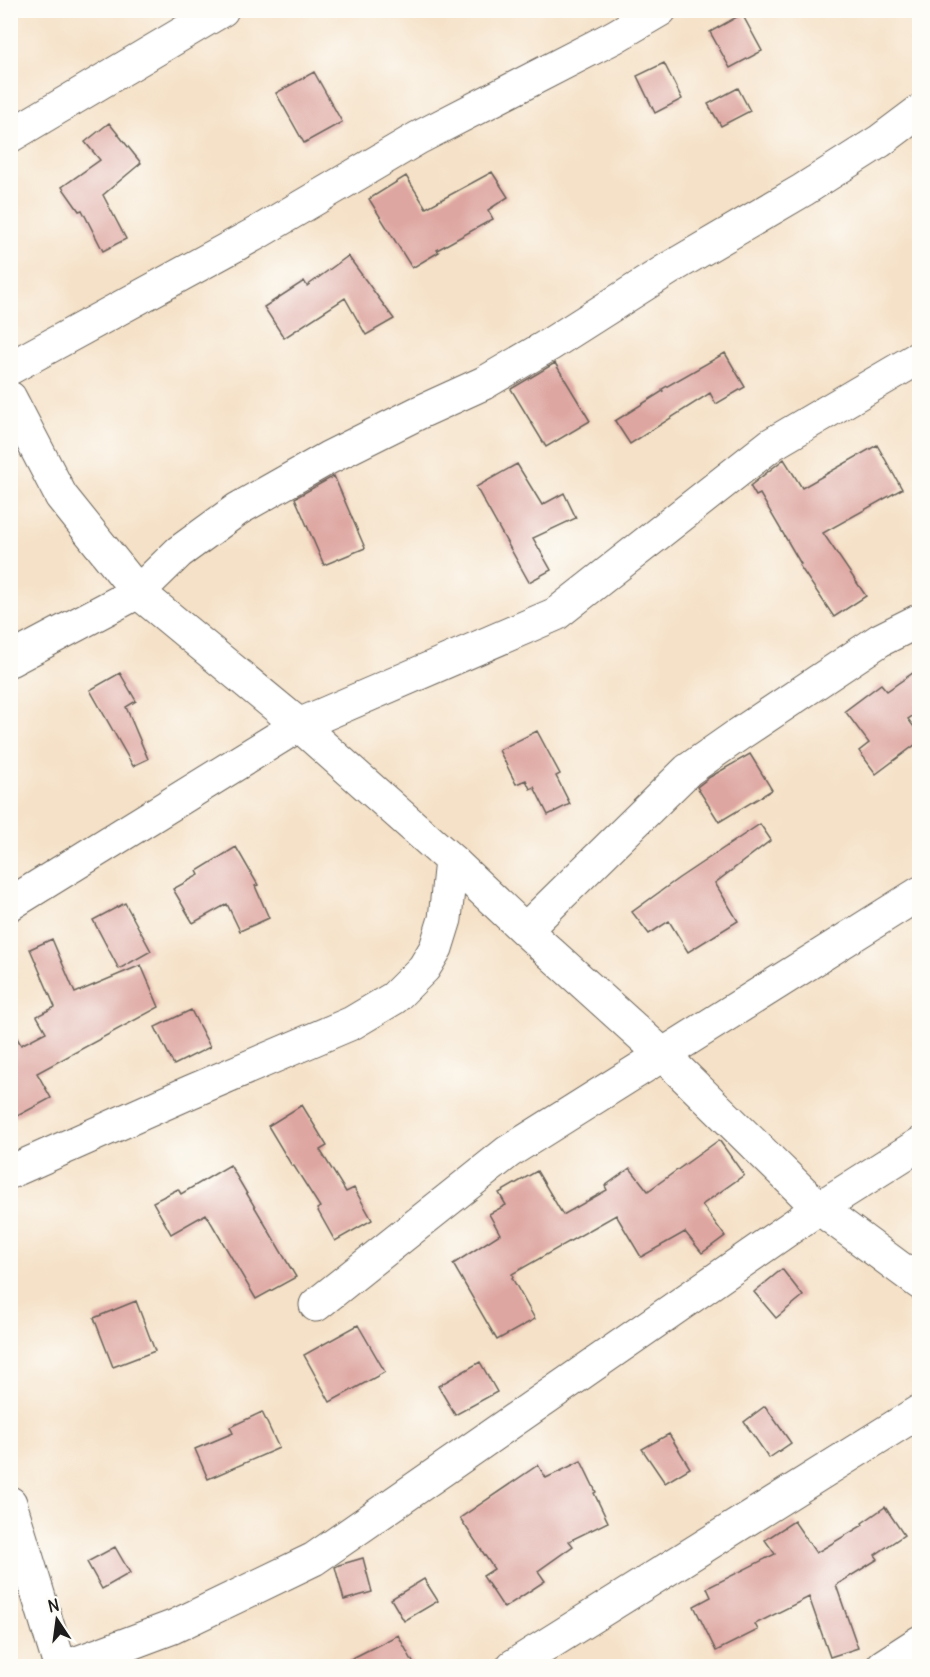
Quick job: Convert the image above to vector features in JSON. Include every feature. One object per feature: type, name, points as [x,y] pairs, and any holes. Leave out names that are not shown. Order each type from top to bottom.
[{"type":"street","points":[[10,136],[222,10]]},
{"type":"street","points":[[10,368],[257,232],[418,138],[614,37],[660,10]]},
{"type":"street","points":[[10,660],[138,592],[179,552],[238,509],[328,458],[418,413],[484,384],[670,268],[803,190],[880,141],[920,111]]},
{"type":"street","points":[[10,904],[299,725],[556,614],[772,444],[920,357]]},
{"type":"street","points":[[10,398],[61,496],[138,592],[299,725],[451,860],[662,1054],[819,1208],[920,1283]]},
{"type":"street","points":[[525,930],[688,770],[880,640],[920,620]]},
{"type":"street","points":[[10,1172],[352,1023],[394,998],[424,968],[436,948],[445,919],[451,860]]},
{"type":"street","points":[[316,1305],[508,1152],[920,893]]},
{"type":"street","points":[[69,1666],[173,1627],[314,1559],[819,1208],[920,1144]]},
{"type":"street","points":[[513,1666],[920,1411]]},
{"type":"street","points":[[10,1503],[60,1666]]},
{"type":"street","points":[[883,1666],[920,1642]]},
{"type":"building","points":[[742,14],[762,51],[730,68],[710,32]]},
{"type":"building","points":[[664,63],[682,99],[655,113],[637,76]]},
{"type":"building","points":[[314,72],[342,122],[304,143],[276,93]]},
{"type":"building","points":[[738,88],[750,111],[721,126],[708,104]]},
{"type":"building","points":[[109,123],[141,163],[103,195],[126,239],[103,251],[82,210],[79,211],[62,187],[100,160],[85,142]]},
{"type":"building","points":[[492,172],[508,197],[488,210],[493,219],[437,250],[439,252],[412,268],[369,199],[406,176],[426,208]]},
{"type":"building","points":[[348,256],[394,319],[366,335],[345,298],[284,338],[264,307],[304,281],[307,286]]},
{"type":"building","points":[[725,353],[745,387],[716,404],[710,393],[630,444],[615,421],[663,391],[662,389]]},
{"type":"building","points":[[555,363],[590,421],[546,447],[511,389]]},
{"type":"building","points":[[877,445],[902,489],[823,533],[866,596],[834,617],[799,565],[801,564],[760,494],[756,496],[750,486],[784,459],[802,488]]},
{"type":"building","points":[[517,464],[542,505],[564,493],[576,518],[533,538],[551,570],[529,582],[476,487]]},
{"type":"building","points":[[334,476],[365,548],[324,565],[295,498]]},
{"type":"building","points":[[920,668],[920,711],[908,719],[920,735],[920,741],[876,774],[859,751],[869,743],[845,711],[881,684],[887,691]]},
{"type":"building","points":[[120,673],[136,701],[126,707],[148,759],[133,766],[90,690]]},
{"type":"building","points":[[537,731],[560,774],[556,776],[570,804],[548,815],[534,787],[530,789],[526,780],[516,784],[499,750]]},
{"type":"building","points":[[750,754],[772,790],[719,822],[697,787]]},
{"type":"building","points":[[760,824],[771,840],[715,883],[738,921],[688,952],[669,921],[649,934],[632,912]]},
{"type":"building","points":[[236,847],[258,885],[255,886],[269,918],[240,931],[227,904],[193,923],[173,889],[199,875],[197,871]]},
{"type":"building","points":[[125,903],[151,951],[119,969],[93,920]]},
{"type":"building","points":[[52,939],[75,993],[141,965],[159,1007],[37,1073],[51,1098],[10,1120],[10,1026],[21,1045],[46,1032],[37,1016],[55,1007],[30,949]]},
{"type":"building","points":[[191,1010],[210,1047],[174,1065],[155,1027]]},
{"type":"building","points":[[302,1105],[327,1146],[320,1150],[346,1192],[354,1188],[372,1220],[335,1241],[317,1209],[320,1207],[268,1126]]},
{"type":"building","points":[[719,1140],[744,1175],[702,1205],[725,1236],[702,1253],[685,1232],[641,1257],[616,1215],[512,1274],[512,1278],[535,1319],[497,1340],[453,1264],[500,1234],[489,1214],[506,1205],[499,1193],[537,1171],[563,1215],[607,1190],[605,1186],[630,1168],[648,1191]]},
{"type":"building","points":[[230,1165],[296,1277],[256,1299],[206,1214],[171,1234],[153,1202],[178,1189],[181,1194]]},
{"type":"building","points":[[782,1269],[803,1296],[776,1318],[754,1292]]},
{"type":"building","points":[[136,1301],[155,1351],[113,1367],[94,1318]]},
{"type":"building","points":[[358,1325],[385,1372],[330,1402],[304,1355]]},
{"type":"building","points":[[480,1362],[497,1392],[455,1415],[438,1386]]},
{"type":"building","points":[[765,1406],[791,1443],[769,1458],[744,1422]]},
{"type":"building","points":[[262,1412],[279,1448],[208,1479],[195,1449],[233,1433],[230,1427]]},
{"type":"building","points":[[669,1434],[690,1468],[665,1483],[642,1449]]},
{"type":"building","points":[[581,1461],[608,1522],[569,1541],[573,1546],[538,1571],[545,1581],[504,1608],[483,1576],[494,1569],[460,1518],[538,1465],[546,1478]]},
{"type":"building","points":[[885,1507],[904,1535],[875,1555],[878,1559],[836,1585],[858,1648],[830,1657],[809,1597],[755,1624],[758,1630],[716,1651],[694,1606],[711,1597],[707,1588],[775,1554],[765,1540],[794,1521],[816,1553],[863,1525],[862,1523]]},
{"type":"building","points":[[115,1547],[130,1573],[102,1589],[87,1562]]},
{"type":"building","points":[[363,1558],[372,1592],[344,1600],[335,1567]]},
{"type":"building","points":[[424,1579],[438,1601],[404,1621],[391,1599]]},
{"type":"building","points":[[398,1635],[415,1666],[337,1666]]}]
